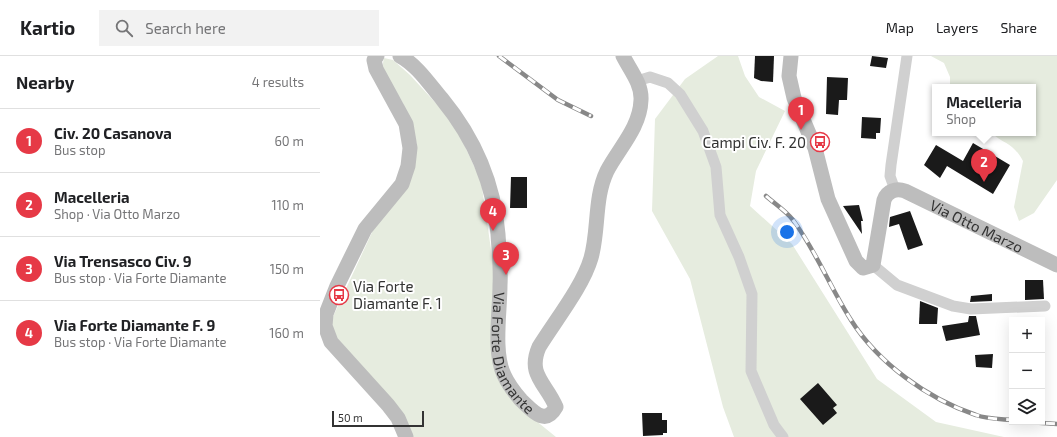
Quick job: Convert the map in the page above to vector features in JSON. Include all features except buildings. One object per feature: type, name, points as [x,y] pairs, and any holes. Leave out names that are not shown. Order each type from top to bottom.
[{"type":"main road","points":[[377,56],[374,60],[376,69],[406,124],[410,148],[408,166],[402,184],[365,229],[337,286],[326,314],[324,326],[330,342],[398,418],[406,437]]},
{"type":"main road","name":"Via Forte Diamante","points":[[400,56],[429,83],[467,132],[487,178],[498,232],[500,283],[498,353],[503,375],[515,393],[536,415],[545,416],[552,413],[556,406],[539,380],[535,370],[535,356],[539,347],[582,280],[591,258],[599,200],[607,172],[632,132],[639,114],[641,100],[637,82]]},
{"type":"main road","points":[[623,56],[637,82]]},
{"type":"main road","points":[[791,56],[789,76],[791,87],[794,98],[816,148],[828,199],[856,261],[863,268],[873,265],[884,200],[888,194],[895,190]]},
{"type":"main road","name":"Via Otto Marzo","points":[[895,190],[905,191],[1057,265]]},
{"type":"street","points":[[895,190],[890,176],[907,56]]},
{"type":"street","points":[[637,82],[650,77],[668,83],[680,94],[703,130],[716,166],[720,215],[739,257],[752,294],[751,371],[774,426],[783,437]]},
{"type":"street","points":[[873,265],[897,285],[953,306],[971,309],[1045,306]]},
{"type":"shaded area","points":[[718,56],[738,56],[745,76],[759,97],[785,111],[756,171],[750,206],[792,244],[877,379],[936,422],[1004,437],[734,437],[723,407],[690,279],[652,211],[655,119],[685,79]]},
{"type":"shaded area","points":[[931,56],[1057,56],[1057,180],[1034,213],[1019,221],[1014,207],[1023,161],[1012,147],[995,136],[1036,136],[1036,84],[950,84],[950,77],[944,63]]},
{"type":"shaded area","points":[[384,58],[393,60],[410,75],[454,123],[481,181],[494,270],[491,353],[502,385],[540,424],[556,437],[412,437],[403,413],[336,337],[331,321],[380,215],[412,177],[417,144],[403,103],[382,68]]},
{"type":"railway","points":[[499,56],[558,100],[591,116]]},
{"type":"railway","points":[[766,196],[793,220],[809,244],[851,320],[862,336],[890,365],[922,389],[958,408],[976,415],[994,419],[1009,420]]},
{"type":"railway","points":[[1045,423],[1057,424]]},
{"type":"place","name":"Civ. 20 Casanova","points":[[801,130]]},
{"type":"place","name":"Campi Civ. F. 20","points":[[820,142]]},
{"type":"place","name":"Macelleria","points":[[984,182]]},
{"type":"place","name":"Via Forte Diamante F. 9","points":[[493,231]]},
{"type":"place","name":"Via Trensasco Civ. 9","points":[[506,275]]},
{"type":"place","name":"Via Forte Diamante F. 1","points":[[339,295]]}]
